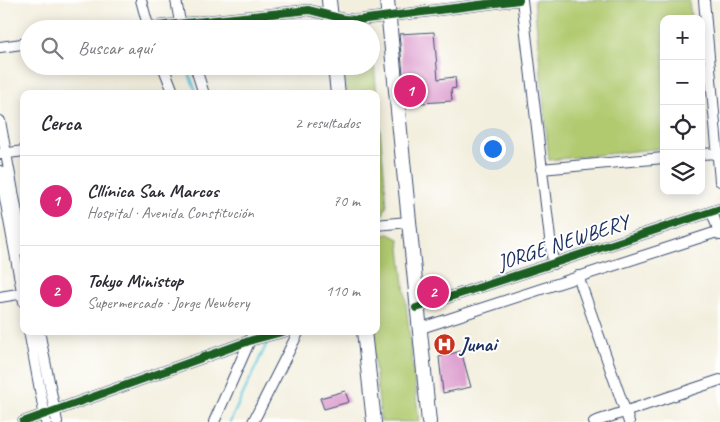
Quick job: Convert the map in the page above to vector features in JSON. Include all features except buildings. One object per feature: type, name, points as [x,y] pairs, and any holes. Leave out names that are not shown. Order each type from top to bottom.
[{"type":"main road","points":[[329,0],[332,20]]},
{"type":"main road","points":[[387,0],[418,329],[429,422]]},
{"type":"main road","points":[[336,75],[338,90]]},
{"type":"main road","points":[[364,335],[374,422]]},
{"type":"street","points":[[141,0],[146,20]]},
{"type":"street","points":[[176,0],[179,20]]},
{"type":"street","points":[[358,20],[520,0],[553,264]]},
{"type":"street","points":[[704,0],[720,181]]},
{"type":"street","points":[[223,20],[309,10],[328,20]]},
{"type":"street","points":[[0,47],[20,44]]},
{"type":"street","points":[[167,75],[172,90]]},
{"type":"street","points":[[198,75],[203,90]]},
{"type":"street","points":[[0,121],[3,154],[20,233]]},
{"type":"street","points":[[3,154],[20,152]]},
{"type":"street","points":[[705,154],[718,153]]},
{"type":"street","points":[[541,169],[660,158]]},
{"type":"street","points":[[0,171],[20,280]]},
{"type":"street","points":[[716,210],[720,232]]},
{"type":"street","name":"JORGE NEWBERY","points":[[416,308],[716,210]]},
{"type":"street","points":[[380,225],[408,222]]},
{"type":"street","name":"JORGE NEWBERY","points":[[418,329],[578,276],[720,232]]},
{"type":"street","points":[[578,276],[629,422]]},
{"type":"street","points":[[0,297],[20,296]]},
{"type":"street","points":[[30,335],[45,418]]},
{"type":"street","points":[[40,335],[57,422]]},
{"type":"street","points":[[253,422],[298,335]]},
{"type":"street","points":[[24,422],[45,418],[55,409],[253,336]]},
{"type":"street","points":[[214,422],[253,336]]},
{"type":"street","points":[[594,422],[720,380]]},
{"type":"green space","points":[[534,0],[689,0],[691,15],[660,15],[660,148],[549,160]]},
{"type":"green space","points":[[345,75],[375,75],[376,90],[347,90]]},
{"type":"green space","points":[[380,129],[387,205],[383,214],[380,214]]},
{"type":"green space","points":[[389,234],[399,239],[419,422],[381,422],[371,335],[380,335],[380,235]]},
{"type":"waterway","points":[[190,75],[195,90]]},
{"type":"waterway","points":[[230,422],[267,343]]},
{"type":"cycle path","points":[[358,20],[519,0]]},
{"type":"cycle path","points":[[214,20],[309,10],[344,19],[358,20]]},
{"type":"cycle path","points":[[416,308],[720,209]]},
{"type":"cycle path","points":[[23,422],[252,340],[271,335]]},
{"type":"place","name":"Cllínica San Marcos","points":[[410,91]]},
{"type":"place","name":"Tokyo Ministop","points":[[433,292]]},
{"type":"place","name":"Junai","points":[[444,344]]}]
